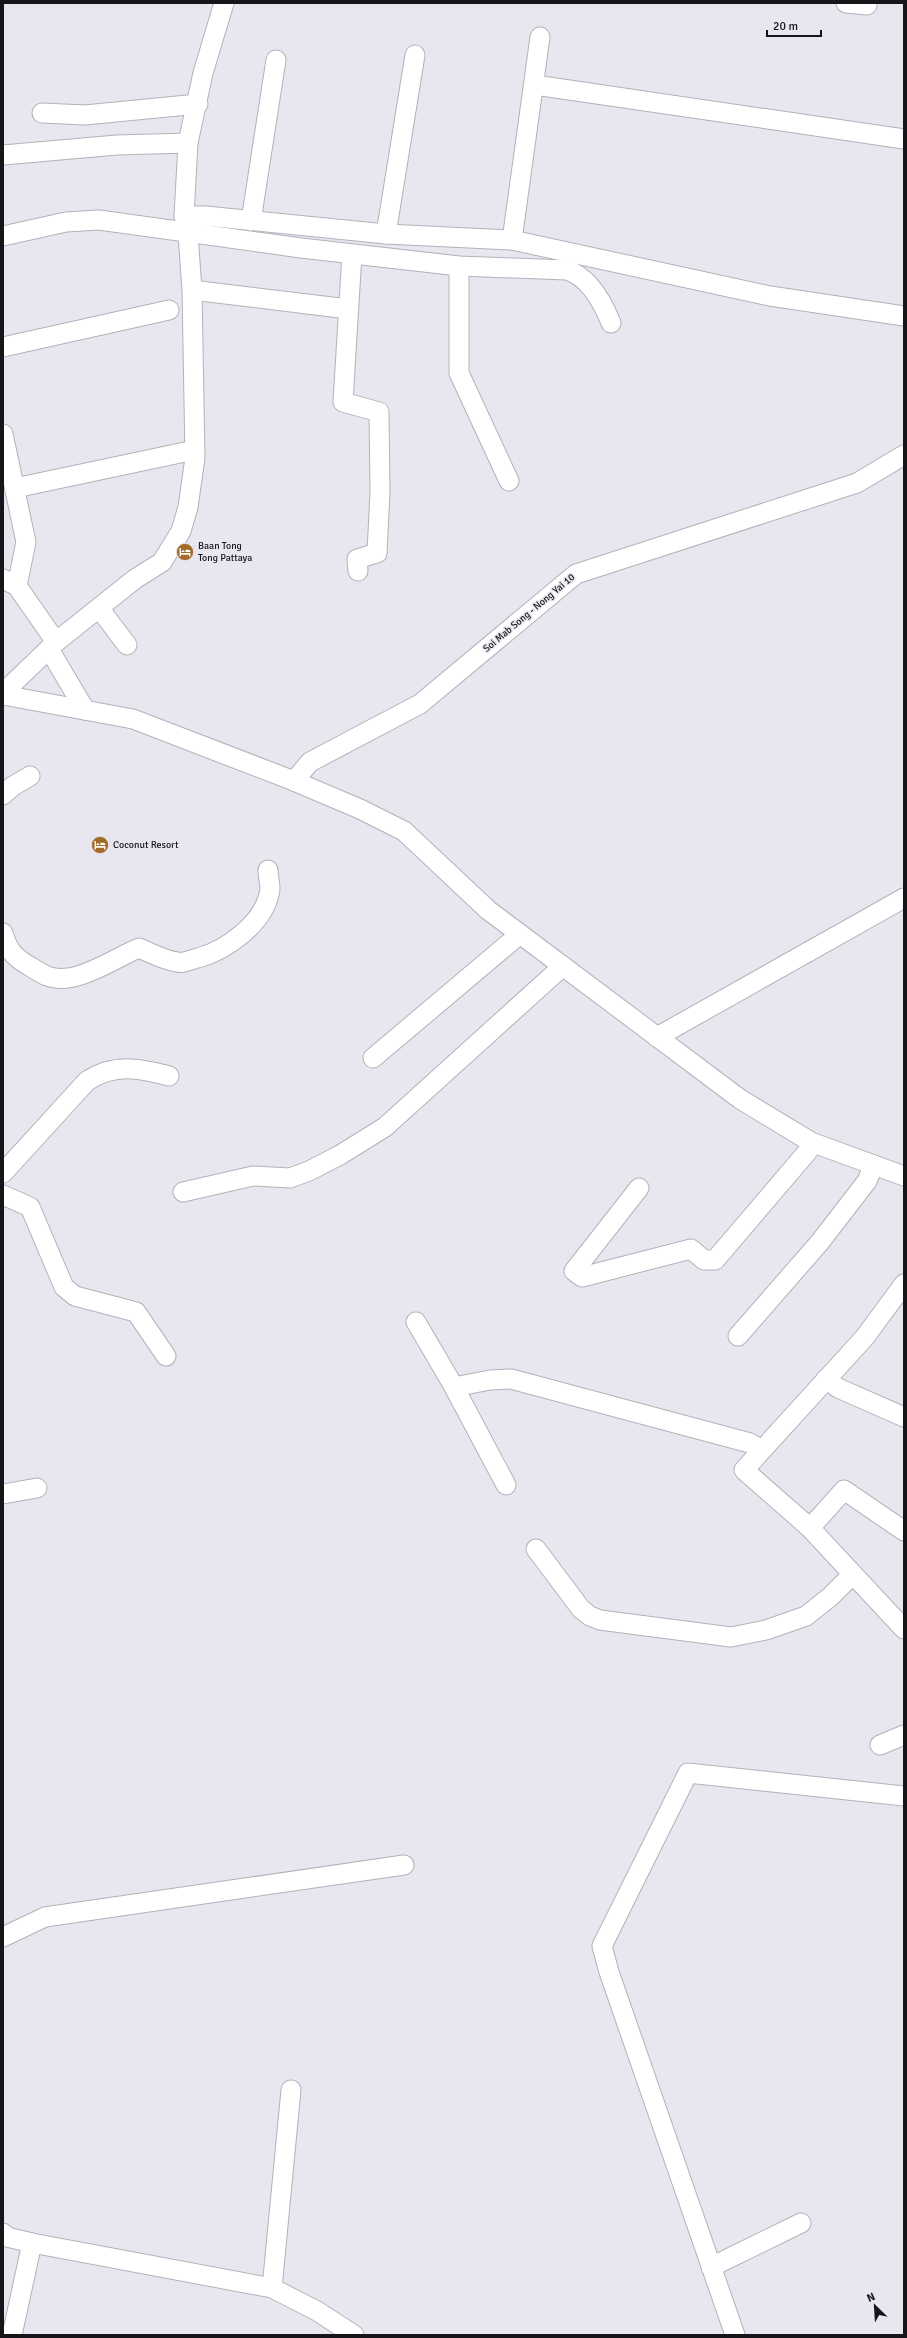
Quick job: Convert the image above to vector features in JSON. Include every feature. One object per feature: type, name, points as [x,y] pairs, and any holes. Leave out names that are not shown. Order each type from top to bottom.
[{"type":"street","points":[[3,694],[52,646],[135,579],[162,562],[181,531],[188,507],[195,458],[192,290],[186,225],[188,143],[198,104],[203,72],[224,3]]},
{"type":"street","points":[[846,3],[866,5]]},
{"type":"street","points":[[512,240],[535,85],[540,37]]},
{"type":"street","points":[[386,234],[415,55]]},
{"type":"street","points":[[251,221],[276,60]]},
{"type":"street","points":[[535,85],[904,139]]},
{"type":"street","points":[[42,113],[85,115],[198,104]]},
{"type":"street","points":[[3,155],[117,145],[188,143]]},
{"type":"street","points":[[3,236],[66,222],[98,220],[186,225],[352,254],[459,266],[549,269],[573,272],[598,298],[611,323]]},
{"type":"street","points":[[186,225],[251,221],[386,234],[512,240],[770,296],[904,316]]},
{"type":"street","points":[[352,254],[343,402],[379,412],[380,492],[377,553],[357,559],[358,571]]},
{"type":"street","points":[[459,266],[459,373],[509,481]]},
{"type":"street","points":[[192,290],[340,308]]},
{"type":"street","points":[[3,347],[169,310]]},
{"type":"street","points":[[3,434],[26,542],[10,583],[52,646],[85,710]]},
{"type":"street","points":[[15,488],[185,452]]},
{"type":"street","name":"Soi Mab Song - Nong Yai 10","points":[[294,781],[310,762],[420,704],[576,574],[857,482],[904,455]]},
{"type":"street","points":[[99,608],[127,645]]},
{"type":"street","points":[[3,694],[133,719],[294,781],[360,809],[404,831],[488,910],[740,1099],[811,1142],[904,1176]]},
{"type":"street","points":[[3,795],[13,786],[30,776]]},
{"type":"street","points":[[3,934],[7,948],[23,962],[48,977],[70,978],[102,967],[139,948],[178,963],[208,955],[227,945],[248,928],[257,918],[266,902],[270,888],[268,870]]},
{"type":"street","points":[[657,1037],[904,898]]},
{"type":"street","points":[[373,1058],[520,934]]},
{"type":"street","points":[[183,1192],[253,1176],[290,1178],[340,1155],[385,1127],[563,966]]},
{"type":"street","points":[[3,1173],[87,1081],[100,1072],[117,1068],[148,1071],[169,1076]]},
{"type":"street","points":[[639,1188],[574,1271],[582,1277],[691,1248],[704,1260],[715,1260],[808,1151],[811,1142]]},
{"type":"street","points":[[738,1336],[820,1242],[867,1181],[874,1165]]},
{"type":"street","points":[[3,1195],[30,1207],[64,1287],[76,1296],[136,1312],[166,1356]]},
{"type":"street","points":[[904,1284],[864,1337],[744,1470],[810,1528],[852,1575],[904,1628]]},
{"type":"street","points":[[416,1322],[454,1386],[506,1485]]},
{"type":"street","points":[[454,1386],[490,1380],[511,1379],[750,1443],[762,1450]]},
{"type":"street","points":[[826,1379],[838,1388],[904,1417]]},
{"type":"street","points":[[3,1494],[37,1488]]},
{"type":"street","points":[[810,1528],[844,1490],[904,1531]]},
{"type":"street","points":[[536,1549],[581,1609],[590,1616],[600,1620],[731,1637],[766,1630],[806,1616],[830,1597],[852,1575]]},
{"type":"street","points":[[880,1745],[904,1735]]},
{"type":"street","points":[[735,2335],[612,1980],[602,1946],[688,1773],[904,1796]]},
{"type":"street","points":[[3,1937],[45,1917],[404,1865]]},
{"type":"street","points":[[272,2288],[291,2090]]},
{"type":"street","points":[[711,2267],[801,2223]]},
{"type":"street","points":[[3,2233],[7,2237],[32,2243],[272,2288],[317,2311],[354,2335]]},
{"type":"street","points":[[12,2335],[32,2243]]},
{"type":"place","name":"Baan Tong Tong Pattaya","points":[[185,552]]},
{"type":"place","name":"Coconut Resort","points":[[100,845]]}]
